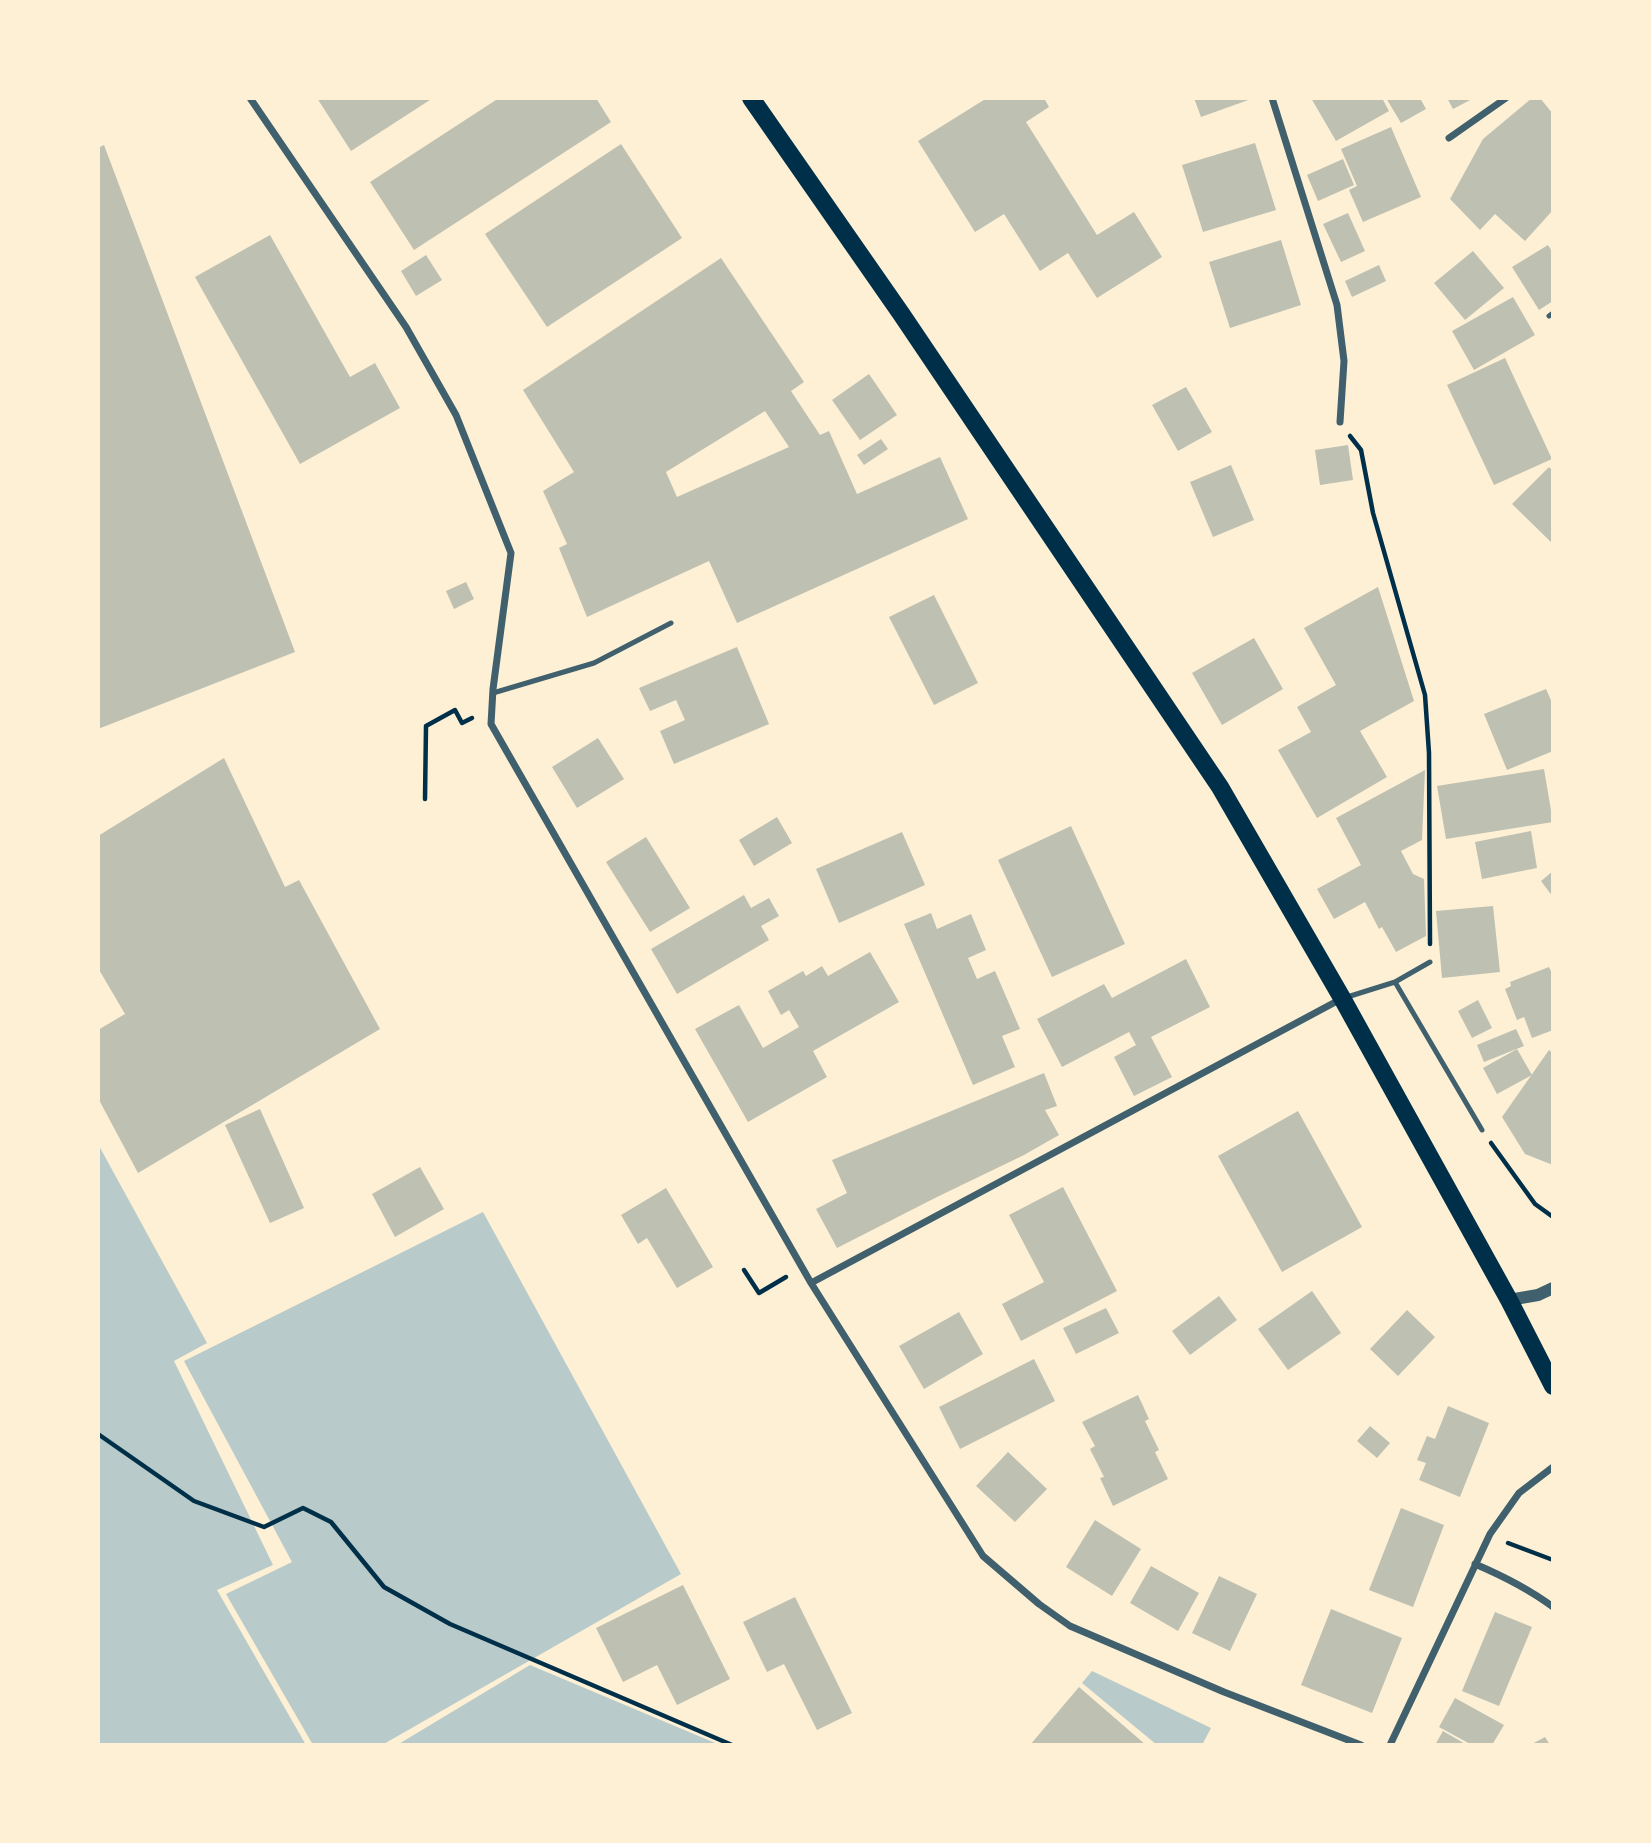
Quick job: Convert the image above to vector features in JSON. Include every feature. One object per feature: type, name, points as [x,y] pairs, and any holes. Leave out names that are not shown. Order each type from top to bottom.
[{"type":"main road","points":[[751,98],[998,455],[1220,787],[1342,999],[1509,1300],[1553,1386]]},
{"type":"street","points":[[250,98],[406,327],[456,415],[511,553],[491,724],[811,1283],[984,1556],[1039,1604],[1070,1626],[1224,1692],[1361,1745]]},
{"type":"street","points":[[1272,98],[1338,305],[1344,361],[1340,422]]},
{"type":"street","points":[[1449,138],[1506,98]]},
{"type":"street","points":[[811,1283],[1342,999]]},
{"type":"street","points":[[1509,1300],[1538,1296],[1553,1288]]},
{"type":"street","points":[[1390,1745],[1490,1534],[1519,1493],[1553,1467]]},
{"type":"street","points":[[1475,1564],[1507,1578],[1553,1607]]},
{"type":"lane","points":[[493,693],[594,663],[671,623]]},
{"type":"lane","points":[[1342,999],[1395,982],[1430,962]]},
{"type":"lane","points":[[1395,982],[1482,1130]]},
{"type":"path","points":[[1340,422],[1361,450],[1373,513],[1424,695],[1429,753],[1430,962]]},
{"type":"path","points":[[425,799],[426,726],[454,710],[458,716]]},
{"type":"path","points":[[1482,1130],[1535,1204],[1553,1217]]},
{"type":"path","points":[[744,1270],[759,1293],[783,1279]]},
{"type":"path","points":[[98,1434],[194,1501],[264,1527],[303,1508],[331,1522],[384,1587],[450,1624],[732,1745]]},
{"type":"path","points":[[1518,1548],[1553,1560]]},
{"type":"shaded area","points":[[98,1144],[207,1343],[174,1361],[273,1565],[217,1590],[306,1745],[98,1745]]},
{"type":"shaded area","points":[[483,1212],[681,1574],[382,1745],[313,1745],[226,1594],[292,1562],[184,1361]]},
{"type":"shaded area","points":[[530,1665],[720,1745],[397,1745]]},
{"type":"shaded area","points":[[1092,1671],[1211,1728],[1202,1745],[1157,1745],[1082,1683]]},
{"type":"building","points":[[317,98],[433,98],[351,151]]},
{"type":"building","points":[[499,98],[596,98],[611,122],[414,250],[370,182]]},
{"type":"building","points":[[987,98],[1044,98],[1049,107],[1026,122],[1097,235],[1134,212],[1162,257],[1097,298],[1068,253],[1040,271],[1004,214],[975,232],[918,141]]},
{"type":"building","points":[[1194,98],[1254,98],[1201,117]]},
{"type":"building","points":[[1311,98],[1382,98],[1389,111],[1336,141]]},
{"type":"building","points":[[1386,98],[1420,98],[1426,109],[1401,123]]},
{"type":"building","points":[[1447,98],[1474,98],[1453,109]]},
{"type":"building","points":[[1532,98],[1540,98],[1553,114],[1553,210],[1525,241],[1495,214],[1480,230],[1450,199],[1483,139]]},
{"type":"building","points":[[1391,127],[1421,197],[1363,222],[1349,190],[1357,186],[1341,149]]},
{"type":"building","points":[[1255,143],[1276,210],[1203,232],[1182,165]]},
{"type":"building","points":[[621,144],[682,238],[547,327],[485,234]]},
{"type":"building","points":[[104,145],[295,652],[98,729],[98,148]]},
{"type":"building","points":[[1343,159],[1354,185],[1318,201],[1307,175]]},
{"type":"building","points":[[1348,213],[1365,251],[1341,262],[1323,224]]},
{"type":"building","points":[[270,235],[350,377],[375,363],[400,408],[300,464],[195,277]]},
{"type":"building","points":[[1281,240],[1301,305],[1230,328],[1209,262]]},
{"type":"building","points":[[1548,245],[1553,253],[1553,301],[1539,310],[1512,267]]},
{"type":"building","points":[[1473,251],[1504,288],[1465,320],[1434,283]]},
{"type":"building","points":[[426,255],[442,280],[416,296],[401,271]]},
{"type":"building","points":[[721,258],[804,382],[791,391],[820,435],[829,431],[857,494],[940,457],[968,519],[737,623],[709,561],[587,617],[559,548],[567,544],[543,491],[574,472],[523,390]],"holes":[[[765,411],[789,447],[677,497],[666,472]]]},
{"type":"building","points":[[1379,265],[1386,281],[1352,297],[1345,281]]},
{"type":"building","points":[[1513,297],[1535,335],[1474,370],[1452,331]]},
{"type":"building","points":[[1505,358],[1552,459],[1494,485],[1447,385]]},
{"type":"building","points":[[869,374],[897,415],[860,440],[832,400]]},
{"type":"building","points":[[1186,387],[1212,432],[1178,451],[1152,405]]},
{"type":"building","points":[[881,439],[888,449],[864,465],[857,455]]},
{"type":"building","points":[[1348,445],[1353,480],[1320,485],[1315,450]]},
{"type":"building","points":[[1231,465],[1254,520],[1213,537],[1190,482]]},
{"type":"building","points":[[1549,467],[1553,471],[1553,544],[1512,504]]},
{"type":"building","points":[[466,582],[474,599],[454,609],[446,591]]},
{"type":"building","points":[[1378,587],[1414,701],[1360,731],[1387,777],[1317,818],[1278,750],[1311,732],[1297,707],[1336,685],[1304,628]]},
{"type":"building","points":[[934,595],[978,683],[934,705],[889,617]]},
{"type":"building","points":[[1254,638],[1283,689],[1222,725],[1192,673]]},
{"type":"building","points":[[737,647],[769,724],[674,764],[660,731],[685,720],[676,700],[650,711],[639,688]]},
{"type":"building","points":[[1546,689],[1553,705],[1553,751],[1507,770],[1484,714]]},
{"type":"building","points":[[598,738],[624,779],[577,808],[552,767]]},
{"type":"building","points":[[224,758],[285,887],[299,880],[380,1029],[138,1173],[98,1098],[98,1030],[125,1014],[98,968],[98,836]]},
{"type":"building","points":[[1544,769],[1553,822],[1446,839],[1437,786]]},
{"type":"building","points":[[1425,770],[1422,840],[1401,851],[1413,874],[1424,879],[1426,936],[1396,952],[1382,927],[1379,929],[1365,902],[1334,919],[1317,889],[1361,865],[1336,818]]},
{"type":"building","points":[[777,817],[792,843],[754,866],[739,840]]},
{"type":"building","points":[[1071,826],[1125,944],[1052,977],[998,860]]},
{"type":"building","points":[[1531,831],[1537,868],[1482,879],[1475,842]]},
{"type":"building","points":[[902,832],[925,885],[839,923],[816,869]]},
{"type":"building","points":[[646,837],[690,908],[650,932],[606,862]]},
{"type":"building","points":[[1553,871],[1553,897],[1541,881]]},
{"type":"building","points":[[744,895],[751,908],[769,898],[779,916],[761,926],[769,940],[677,994],[651,949]]},
{"type":"building","points":[[1493,906],[1500,972],[1442,978],[1436,911]]},
{"type":"building","points":[[931,913],[937,929],[971,914],[986,950],[968,958],[977,979],[995,971],[1020,1029],[1002,1036],[1015,1067],[973,1085],[904,924]]},
{"type":"building","points":[[870,952],[899,1002],[813,1051],[827,1077],[748,1122],[695,1029],[739,1005],[763,1048],[799,1027],[789,1010],[781,1015],[768,991],[803,971],[806,976],[822,966],[828,976]]},
{"type":"building","points":[[1186,959],[1210,1007],[1151,1037],[1172,1077],[1134,1096],[1114,1057],[1136,1045],[1129,1032],[1062,1067],[1037,1019],[1104,984],[1112,998]]},
{"type":"building","points":[[1549,967],[1553,975],[1553,1030],[1532,1038],[1524,1017],[1517,1020],[1505,989],[1511,986],[1510,982]]},
{"type":"building","points":[[1478,1000],[1492,1028],[1472,1038],[1458,1011]]},
{"type":"building","points":[[1516,1029],[1524,1046],[1484,1062],[1477,1045]]},
{"type":"building","points":[[1517,1049],[1532,1075],[1497,1094],[1483,1068]]},
{"type":"building","points":[[1549,1050],[1553,1054],[1553,1165],[1525,1154],[1502,1117]]},
{"type":"building","points":[[1044,1073],[1057,1106],[1045,1110],[1059,1135],[837,1248],[816,1209],[847,1193],[832,1160]]},
{"type":"building","points":[[260,1109],[304,1208],[270,1223],[225,1125]]},
{"type":"building","points":[[1298,1111],[1362,1227],[1282,1272],[1218,1156]]},
{"type":"building","points":[[420,1167],[444,1209],[395,1237],[372,1194]]},
{"type":"building","points":[[1063,1187],[1117,1291],[1021,1341],[1002,1304],[1044,1282],[1009,1215]]},
{"type":"building","points":[[666,1188],[713,1267],[677,1288],[647,1238],[638,1244],[621,1215]]},
{"type":"building","points":[[1312,1291],[1341,1333],[1288,1370],[1258,1329]]},
{"type":"building","points":[[1219,1296],[1237,1320],[1190,1355],[1172,1331]]},
{"type":"building","points":[[1106,1308],[1119,1333],[1076,1354],[1063,1328]]},
{"type":"building","points":[[1407,1310],[1435,1337],[1398,1376],[1370,1349]]},
{"type":"building","points":[[959,1312],[983,1354],[924,1389],[899,1346]]},
{"type":"building","points":[[1034,1359],[1055,1401],[960,1449],[939,1407]]},
{"type":"building","points":[[1138,1395],[1149,1419],[1145,1421],[1159,1450],[1155,1452],[1168,1479],[1113,1506],[1100,1478],[1104,1477],[1090,1449],[1095,1446],[1082,1422]]},
{"type":"building","points":[[1448,1406],[1489,1423],[1460,1497],[1419,1480],[1426,1463],[1417,1460],[1427,1436],[1435,1439]]},
{"type":"building","points":[[1370,1426],[1390,1443],[1377,1458],[1357,1441]]},
{"type":"building","points":[[1008,1452],[1047,1489],[1015,1522],[976,1486]]},
{"type":"building","points":[[1401,1508],[1444,1525],[1413,1607],[1369,1590]]},
{"type":"building","points":[[1095,1520],[1141,1549],[1112,1596],[1066,1567]]},
{"type":"building","points":[[1151,1566],[1199,1593],[1178,1631],[1130,1603]]},
{"type":"building","points":[[1219,1576],[1257,1594],[1230,1651],[1192,1633]]},
{"type":"building","points":[[683,1585],[730,1679],[677,1705],[657,1665],[623,1682],[596,1628]]},
{"type":"building","points":[[795,1597],[852,1713],[817,1730],[784,1664],[767,1672],[743,1622]]},
{"type":"building","points":[[1331,1609],[1402,1638],[1372,1713],[1301,1685]]},
{"type":"building","points":[[1495,1612],[1532,1627],[1499,1706],[1462,1691]]},
{"type":"building","points":[[1079,1687],[1146,1745],[1030,1745]]},
{"type":"building","points":[[1455,1698],[1504,1725],[1492,1745],[1472,1745],[1439,1727]]},
{"type":"building","points":[[1443,1731],[1467,1745],[1435,1745]]},
{"type":"building","points":[[1545,1737],[1550,1745],[1530,1745]]}]
